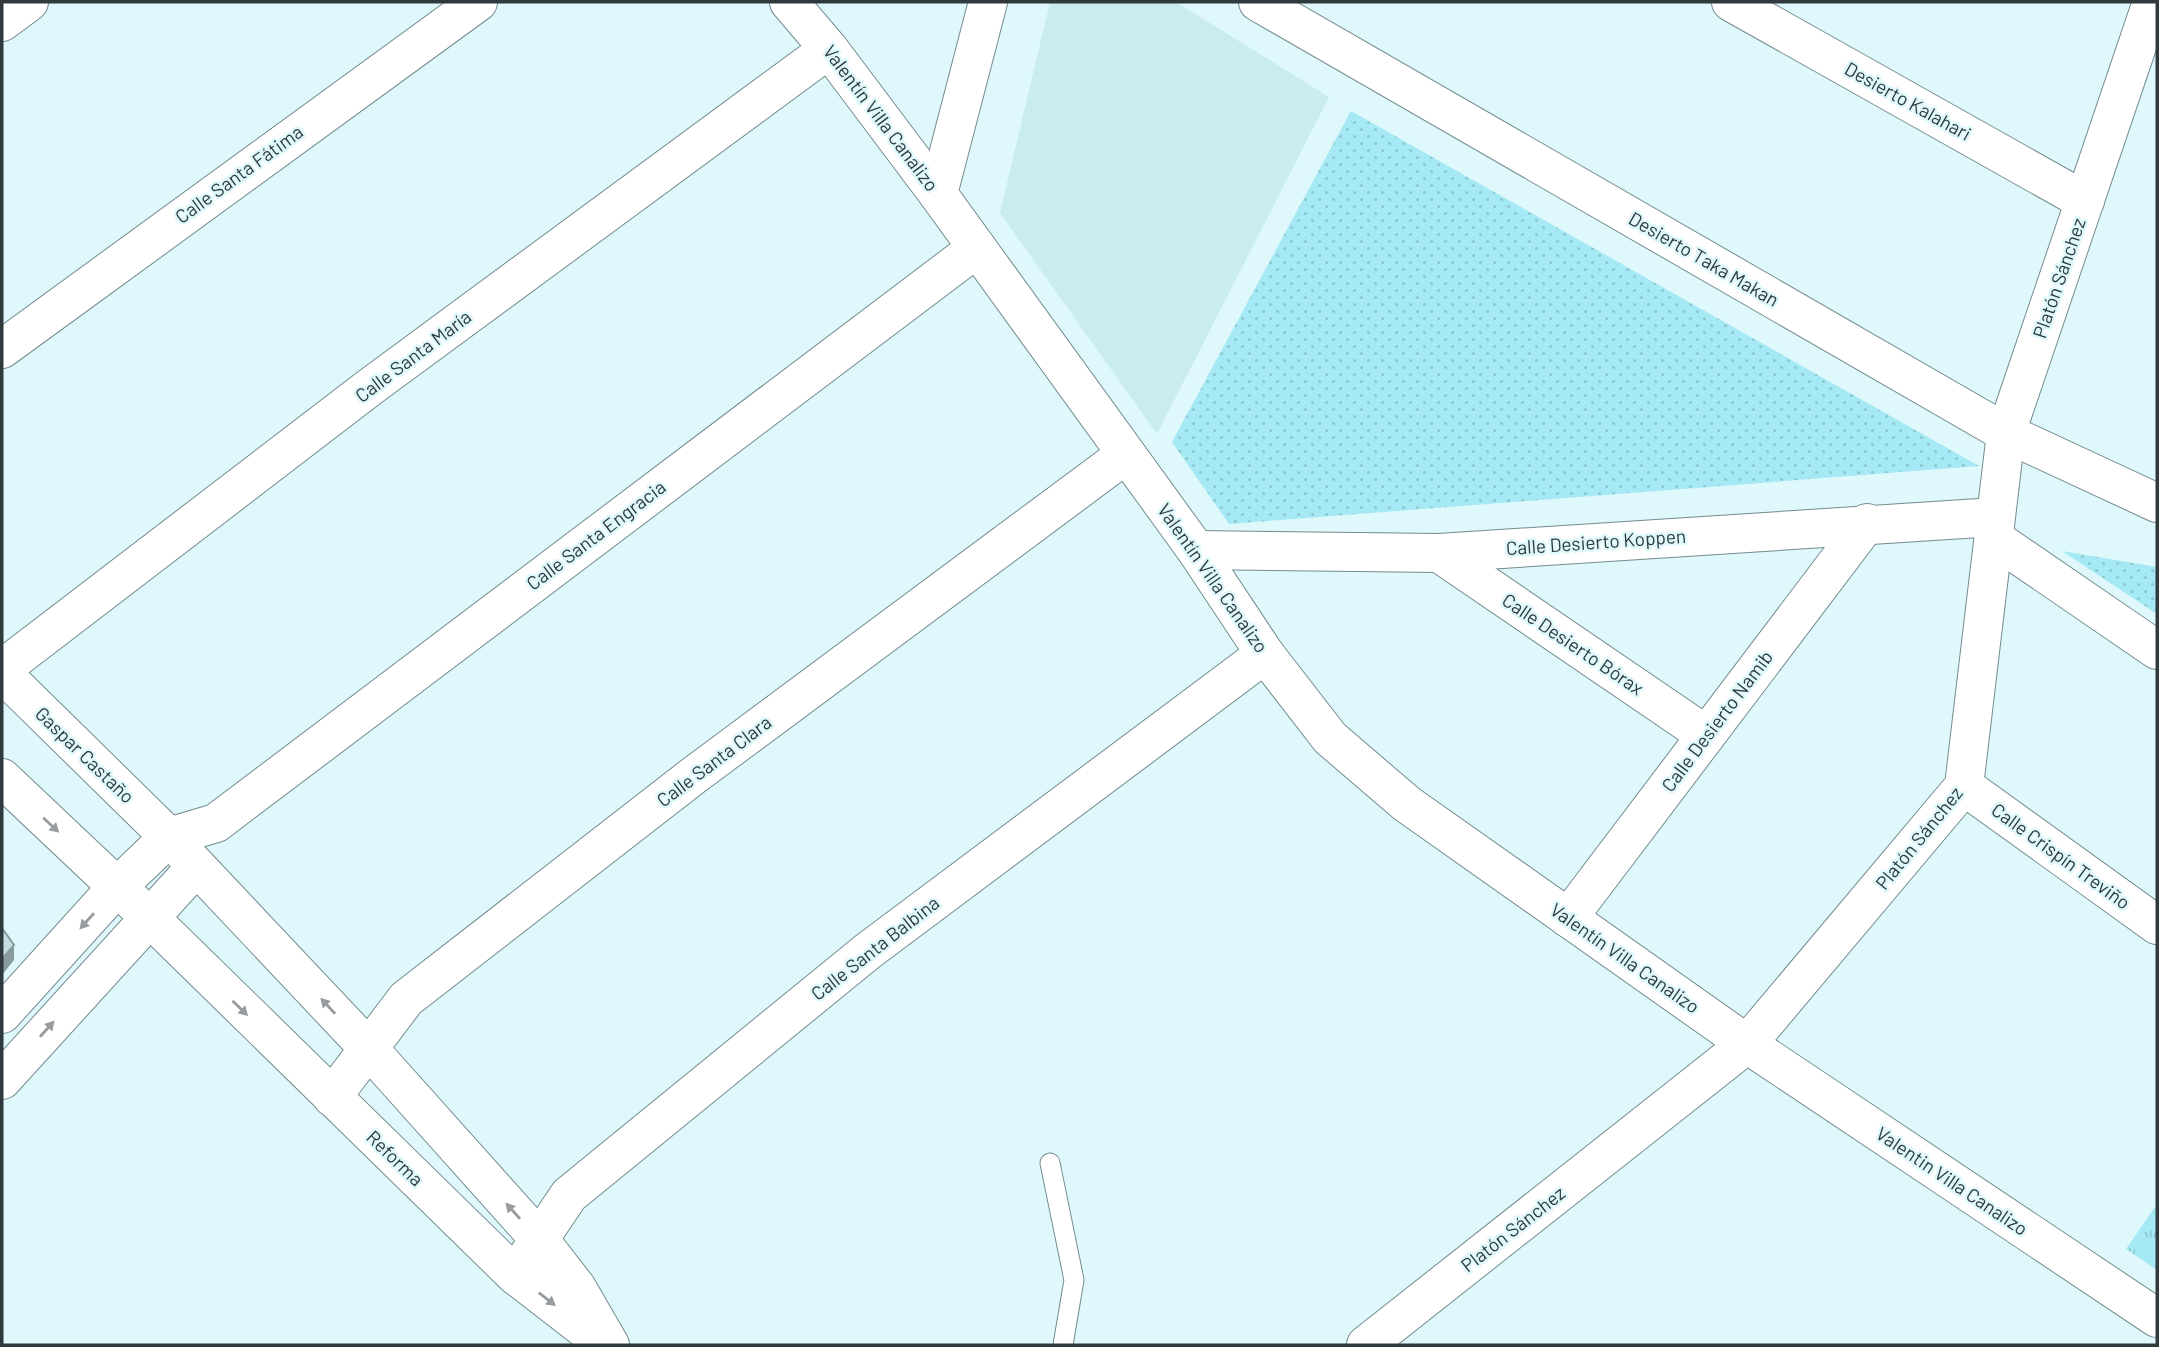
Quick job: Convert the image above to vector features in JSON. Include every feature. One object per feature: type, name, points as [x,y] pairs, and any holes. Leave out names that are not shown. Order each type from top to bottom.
[{"type":"street","points":[[2,22],[29,2]]},
{"type":"street","name":"Calle Santa Fátima","points":[[2,349],[478,2]]},
{"type":"street","name":"Valentín Villa Canalizo","points":[[789,2],[829,49],[939,194],[1196,550],[1265,654],[1330,738],[1365,771],[1407,804],[1747,1044]]},
{"type":"street","points":[[939,194],[988,2]]},
{"type":"street","name":"Desierto Taka Makan","points":[[1258,2],[2006,433],[2157,503]]},
{"type":"street","name":"Desierto Kalahari","points":[[1731,2],[2085,201]]},
{"type":"street","name":"Platón Sánchez","points":[[1366,1345],[1747,1044],[1964,786],[2006,433],[2152,2]]},
{"type":"street","name":"Calle Santa María","points":[[2,671],[370,387],[829,49]]},
{"type":"street","name":"Calle Santa Engracia","points":[[169,837],[216,823],[977,248]]},
{"type":"street","name":"Calle Santa Clara","points":[[332,1097],[406,999],[693,776],[1125,455]]},
{"type":"street","name":"Calle Desierto Koppen","points":[[1196,550],[1439,553],[1867,523],[1995,528]]},
{"type":"street","name":"Calle Desierto Namib","points":[[1568,918],[1867,523]]},
{"type":"street","points":[[1995,528],[2157,650]]},
{"type":"street","name":"Calle Desierto Bórax","points":[[1439,553],[1706,735]]},
{"type":"street","name":"Calle Santa Balbina","points":[[515,1275],[569,1195],[868,951],[1265,654]]},
{"type":"street","name":"Gaspar Castaño","points":[[2,671],[169,837],[369,1049],[539,1239],[577,1288],[608,1345]]},
{"type":"street","points":[[2,778],[148,916]]},
{"type":"street","name":"Calle Crispín Treviño","points":[[1964,786],[2157,925]]},
{"type":"street","name":"Calle Santa Engracia","points":[[196,867],[216,823]]},
{"type":"street","points":[[2,1014],[117,887],[169,837]]},
{"type":"street","points":[[2,1080],[148,916],[196,867]]},
{"type":"street","name":"Reforma","points":[[148,916],[515,1275],[608,1345]]},
{"type":"street","name":"Valentin Villa Canalizo","points":[[1747,1044],[2157,1318]]},
{"type":"lane","points":[[1050,1163],[1074,1280],[1063,1345]]},
{"type":"shaded area","points":[[1050,2],[1176,2],[1329,97],[1157,434],[1000,213]]},
{"type":"green space","points":[[1351,111],[1979,466],[1229,524],[1172,442]]},
{"type":"green space","points":[[2062,551],[2157,567],[2157,614]]},
{"type":"green space","points":[[2157,1204],[2157,1270],[2126,1249]]},
{"type":"building","points":[[2,928],[14,945],[2,959]]}]
